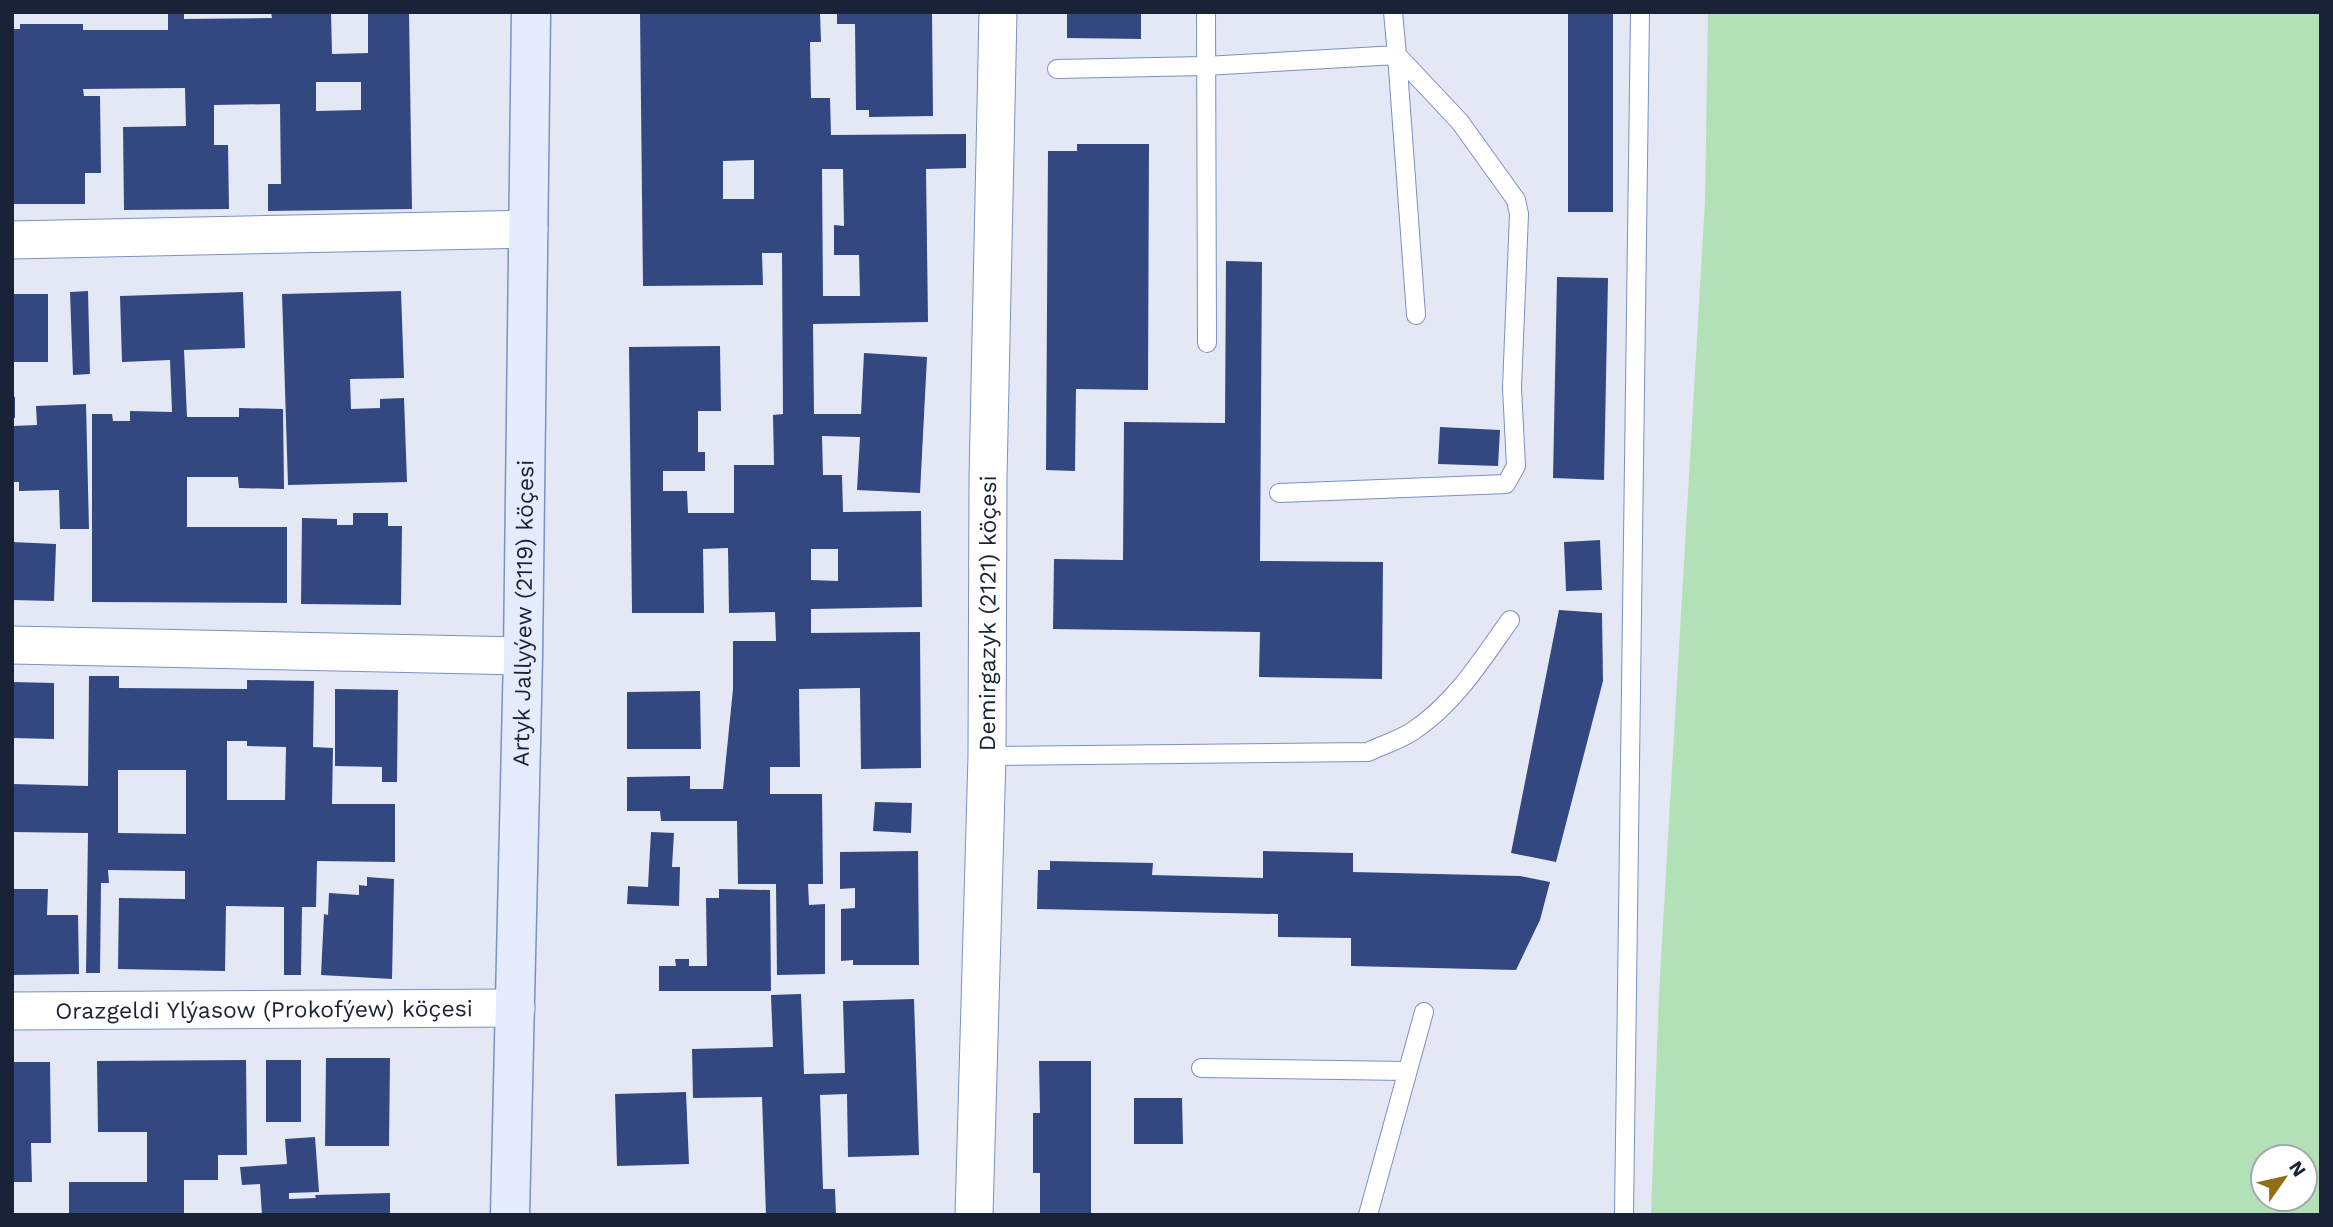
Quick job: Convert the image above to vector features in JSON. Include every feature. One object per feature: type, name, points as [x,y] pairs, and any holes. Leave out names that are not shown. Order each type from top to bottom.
[{"type":"street","name":"Artyk Jallyýew (2119) köçesi","points":[[510,1215],[523,656],[531,12]]},
{"type":"street","name":"Demirgazyk (2121) köçesi","points":[[974,1215],[987,756],[988,478],[998,12]]},
{"type":"street","points":[[12,240],[529,229]]},
{"type":"street","points":[[12,645],[523,656]]},
{"type":"street","name":"Orazgeldi Ylýasow (Prokofýew) köçesi","points":[[12,1011],[516,1008]]},
{"type":"lane","points":[[1206,12],[1207,343]]},
{"type":"lane","points":[[1393,12],[1416,315]]},
{"type":"lane","points":[[1624,1215],[1640,12]]},
{"type":"lane","points":[[1057,68],[1205,66],[1397,55]]},
{"type":"lane","points":[[1279,493],[1506,484],[1516,466],[1512,388],[1520,214],[1516,200],[1460,122],[1397,55]]},
{"type":"lane","points":[[987,756],[1368,751],[1410,733],[1430,718],[1462,688],[1510,620]]},
{"type":"lane","points":[[1367,1215],[1424,1012]]},
{"type":"lane","points":[[1201,1068],[1406,1072]]},
{"type":"green space","points":[[1708,12],[2321,12],[2321,1215],[1651,1215],[1659,993],[1705,200]]},
{"type":"building","points":[[168,12],[184,12],[184,19],[272,18],[271,12],[331,12],[332,54],[368,53],[368,13],[409,13],[412,209],[268,211],[268,184],[281,184],[280,104],[214,105],[214,145],[228,145],[229,209],[124,210],[123,127],[186,126],[185,88],[83,89],[84,96],[100,96],[101,173],[85,173],[85,204],[12,204],[12,29],[20,29],[20,24],[83,24],[83,30],[168,30]],"holes":[[[316,82],[361,82],[361,110],[316,111]]]},
{"type":"building","points":[[640,12],[820,12],[821,42],[810,42],[811,98],[830,98],[831,135],[966,134],[966,168],[926,169],[928,322],[813,324],[814,414],[861,414],[864,353],[927,357],[920,493],[857,490],[860,437],[822,436],[823,475],[842,475],[843,512],[921,511],[922,607],[811,609],[811,633],[920,632],[921,768],[861,769],[860,688],[799,689],[800,767],[770,767],[770,794],[822,794],[823,884],[808,884],[809,905],[825,904],[825,974],[777,975],[776,884],[738,884],[737,821],[661,821],[660,811],[627,811],[627,777],[690,776],[690,789],[723,789],[733,689],[733,641],[776,641],[775,612],[729,613],[728,548],[703,549],[704,613],[632,613],[629,347],[720,346],[721,411],[698,411],[698,452],[705,452],[705,471],[663,471],[663,491],[687,491],[688,513],[734,513],[734,465],[774,465],[773,415],[783,414],[782,253],[762,253],[763,285],[643,286]],"holes":[[[754,160],[754,199],[723,199],[723,161]],[[822,169],[843,169],[844,226],[834,225],[834,255],[859,255],[860,296],[823,296]],[[811,549],[838,549],[838,581],[811,580]]]},
{"type":"building","points":[[837,12],[932,12],[933,116],[869,117],[869,110],[856,110],[855,24],[837,24]]},
{"type":"building","points":[[1067,12],[1141,12],[1141,39],[1067,38]]},
{"type":"building","points":[[1568,12],[1613,12],[1613,212],[1568,212]]},
{"type":"building","points":[[1077,144],[1149,144],[1148,390],[1076,389],[1075,471],[1046,470],[1048,151],[1077,151]]},
{"type":"building","points":[[1226,261],[1262,262],[1260,561],[1383,562],[1382,679],[1259,677],[1260,632],[1053,629],[1054,559],[1123,560],[1124,422],[1225,423]]},
{"type":"building","points":[[1557,277],[1608,278],[1604,480],[1553,478]]},
{"type":"building","points":[[88,291],[90,374],[73,375],[70,292]]},
{"type":"building","points":[[401,291],[404,378],[350,379],[351,409],[380,408],[380,399],[404,398],[407,482],[288,485],[282,294]]},
{"type":"building","points":[[243,292],[245,348],[184,350],[187,417],[239,417],[239,408],[283,409],[284,489],[239,488],[238,477],[187,477],[187,527],[287,527],[287,603],[92,602],[92,414],[112,414],[113,421],[130,421],[130,411],[172,412],[170,360],[122,362],[120,296]]},
{"type":"building","points":[[12,294],[48,294],[48,362],[12,362]]},
{"type":"building","points":[[12,397],[15,397],[15,418],[12,418]]},
{"type":"building","points":[[86,404],[89,529],[60,529],[59,490],[19,491],[19,482],[12,482],[12,426],[37,425],[36,406]]},
{"type":"building","points":[[1440,427],[1500,430],[1498,466],[1438,464]]},
{"type":"building","points":[[353,513],[388,513],[388,526],[402,526],[401,605],[301,604],[302,518],[337,519],[337,525],[353,525]]},
{"type":"building","points":[[1600,540],[1602,590],[1566,591],[1564,542]]},
{"type":"building","points":[[12,542],[56,544],[54,601],[12,600]]},
{"type":"building","points":[[1559,610],[1602,613],[1603,681],[1556,862],[1511,853]]},
{"type":"building","points":[[89,676],[119,676],[119,688],[247,689],[247,680],[314,681],[313,747],[333,748],[332,804],[395,804],[395,862],[317,861],[316,907],[302,907],[301,975],[284,975],[284,907],[226,906],[225,971],[118,969],[119,898],[185,899],[185,871],[108,870],[109,883],[101,883],[100,973],[86,973],[88,833],[12,832],[12,784],[88,786]],"holes":[[[227,741],[247,741],[247,746],[286,747],[285,800],[227,800]],[[118,770],[186,770],[186,834],[118,833]]]},
{"type":"building","points":[[12,682],[54,683],[54,739],[12,738]]},
{"type":"building","points":[[335,689],[398,690],[397,782],[382,782],[382,767],[335,766]]},
{"type":"building","points":[[700,691],[701,749],[627,749],[627,692]]},
{"type":"building","points":[[875,802],[912,803],[911,833],[873,831]]},
{"type":"building","points":[[651,832],[674,833],[672,867],[680,867],[679,906],[627,904],[628,886],[648,887]]},
{"type":"building","points":[[918,851],[919,965],[853,965],[853,960],[841,961],[841,909],[855,908],[855,888],[840,889],[840,852]]},
{"type":"building","points":[[1263,851],[1353,853],[1353,872],[1520,876],[1550,882],[1540,920],[1516,970],[1351,966],[1351,938],[1278,937],[1278,914],[1037,909],[1038,870],[1050,870],[1050,861],[1153,863],[1152,875],[1263,878]]},
{"type":"building","points":[[367,877],[394,879],[392,979],[321,975],[324,914],[328,915],[329,893],[359,895],[359,885],[367,886]]},
{"type":"building","points":[[12,889],[48,889],[47,915],[78,915],[79,974],[12,975]]},
{"type":"building","points":[[719,889],[770,890],[771,991],[659,991],[659,966],[676,966],[675,959],[689,959],[689,966],[707,966],[706,898],[719,898]]},
{"type":"building","points":[[801,994],[804,1074],[845,1073],[843,1001],[914,999],[919,1155],[848,1157],[847,1094],[820,1095],[823,1189],[835,1189],[836,1215],[766,1215],[762,1097],[693,1098],[692,1049],[773,1047],[771,995]]},
{"type":"building","points":[[326,1058],[390,1058],[389,1146],[325,1146]]},
{"type":"building","points":[[246,1060],[247,1155],[218,1155],[218,1180],[184,1180],[184,1215],[69,1215],[69,1182],[147,1182],[147,1132],[98,1132],[97,1061]]},
{"type":"building","points":[[266,1060],[301,1060],[301,1122],[266,1122]]},
{"type":"building","points":[[1039,1061],[1091,1061],[1091,1215],[1040,1215],[1040,1173],[1033,1173],[1033,1113],[1040,1113]]},
{"type":"building","points":[[12,1062],[50,1062],[51,1143],[31,1143],[32,1182],[12,1182]]},
{"type":"building","points":[[686,1092],[689,1164],[617,1166],[615,1094]]},
{"type":"building","points":[[1134,1098],[1182,1098],[1183,1144],[1134,1144]]},
{"type":"building","points":[[315,1137],[319,1192],[289,1193],[289,1199],[316,1198],[315,1195],[390,1193],[390,1215],[262,1215],[260,1184],[242,1185],[240,1167],[287,1164],[285,1139]]}]
